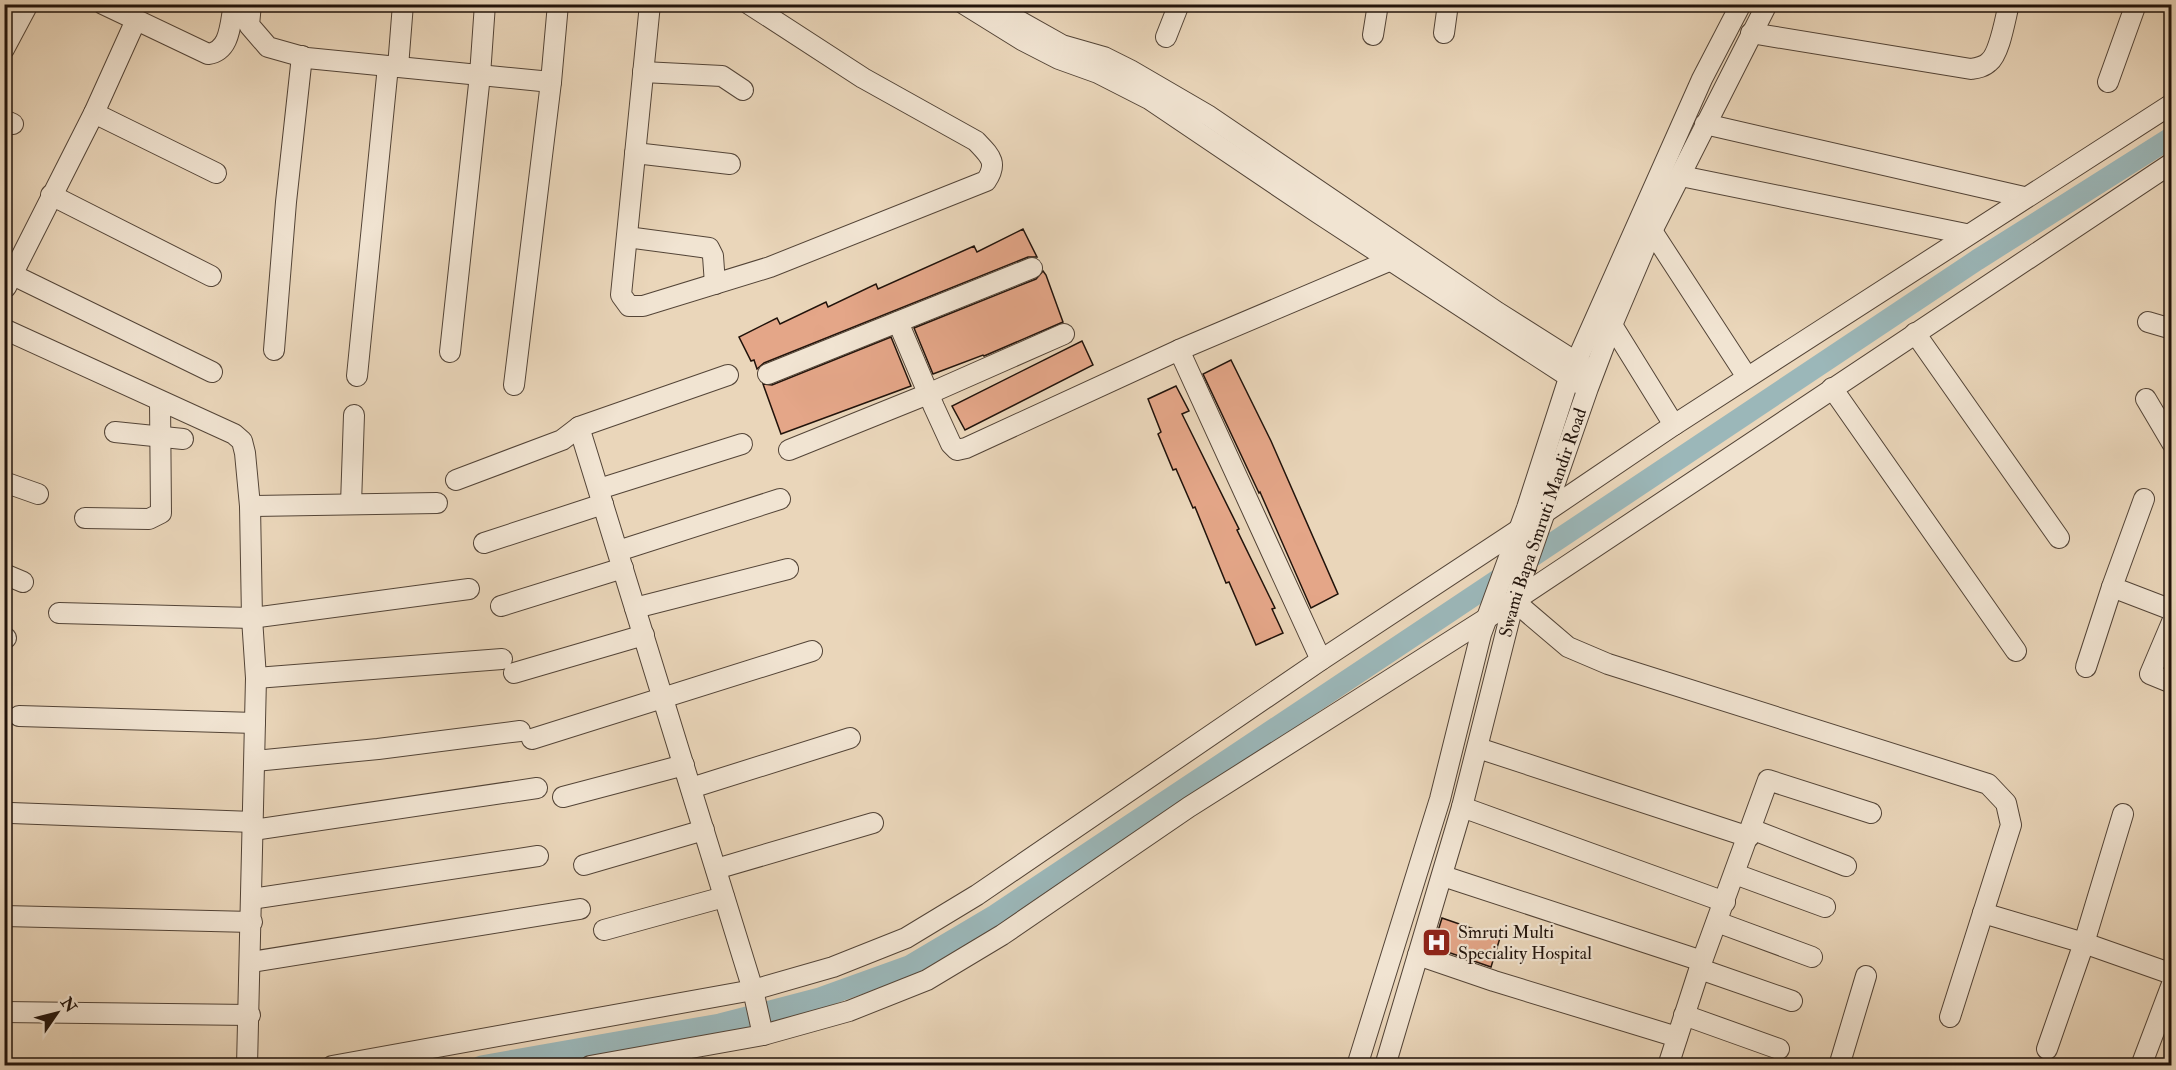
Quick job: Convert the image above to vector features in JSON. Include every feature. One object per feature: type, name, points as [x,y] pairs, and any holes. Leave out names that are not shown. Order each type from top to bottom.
[{"type":"street","points":[[4,49],[28,4]]},
{"type":"street","points":[[103,4],[208,54],[215,53],[222,48],[227,40],[234,4]]},
{"type":"street","points":[[250,4],[249,25],[268,47],[302,56],[551,82]]},
{"type":"street","points":[[357,376],[393,66],[403,4]]},
{"type":"street","points":[[450,352],[480,75],[485,4]]},
{"type":"street","points":[[514,385],[551,82],[558,4]]},
{"type":"street","points":[[650,4],[621,295],[629,306],[644,306],[770,267],[986,181],[992,171],[991,157],[976,141],[863,78],[749,4]]},
{"type":"street","points":[[964,4],[1022,40],[1069,55]]},
{"type":"street","points":[[989,4],[1098,73],[1149,99],[1318,213],[1398,254],[1591,381]]},
{"type":"street","points":[[1166,37],[1179,4]]},
{"type":"street","points":[[1373,35],[1378,4]]},
{"type":"street","points":[[1444,33],[1448,4]]},
{"type":"street","points":[[1357,1065],[1440,799],[1480,634],[1519,530],[1572,370],[1702,79],[1740,4]]},
{"type":"street","name":"Swami Bapa Smruti Mandir Road","points":[[1385,1065],[1443,876],[1478,748],[1514,601],[1591,381],[1652,231],[1767,4]]},
{"type":"street","points":[[1752,33],[1971,69],[1984,66],[1996,51],[2009,4]]},
{"type":"street","points":[[2108,82],[2136,4]]},
{"type":"street","points":[[136,20],[94,113],[8,281],[212,372]]},
{"type":"street","points":[[274,350],[286,202],[302,56]]},
{"type":"street","points":[[643,72],[722,76],[743,90]]},
{"type":"street","points":[[332,1065],[753,990],[834,967],[906,938],[977,896],[1321,660],[1519,530],[1674,424],[1966,234],[2172,104]]},
{"type":"street","points":[[94,113],[216,173]]},
{"type":"street","points":[[1705,124],[2024,197]]},
{"type":"street","points":[[635,153],[730,164]]},
{"type":"street","points":[[594,1065],[763,1034],[849,1011],[927,980],[1002,934],[1189,807],[1514,601],[2172,163]]},
{"type":"street","points":[[1681,176],[1966,234]]},
{"type":"street","points":[[51,195],[211,276]]},
{"type":"street","points":[[1652,231],[1747,376]]},
{"type":"street","points":[[627,237],[709,248],[714,262],[715,284]]},
{"type":"street","points":[[898,322],[951,444],[957,450],[982,441],[1179,350],[1398,254]]},
{"type":"street","points":[[768,374],[1032,268]]},
{"type":"street","points":[[2148,322],[2172,329]]},
{"type":"street","points":[[1612,325],[1674,424]]},
{"type":"street","points":[[4,328],[160,402],[234,434],[242,441],[250,506],[252,618],[256,678],[248,1065]]},
{"type":"street","points":[[1915,333],[2059,538]]},
{"type":"street","points":[[789,450],[928,394],[1064,334]]},
{"type":"street","points":[[1179,350],[1321,660]]},
{"type":"street","points":[[456,480],[562,440],[579,427],[728,375]]},
{"type":"street","points":[[1832,388],[2016,651]]},
{"type":"street","points":[[2146,399],[2172,443]]},
{"type":"street","points":[[85,518],[149,519],[161,513],[160,402]]},
{"type":"street","points":[[351,504],[354,415]]},
{"type":"street","points":[[579,427],[753,990],[763,1034]]},
{"type":"street","points":[[115,432],[183,439]]},
{"type":"street","points":[[484,543],[742,444]]},
{"type":"street","points":[[4,482],[38,494]]},
{"type":"street","points":[[501,606],[780,499]]},
{"type":"street","points":[[2086,667],[2144,500]]},
{"type":"street","points":[[250,506],[436,503]]},
{"type":"street","points":[[635,608],[788,569]]},
{"type":"street","points":[[4,574],[23,582]]},
{"type":"street","points":[[2112,587],[2172,610]]},
{"type":"street","points":[[59,613],[252,618],[469,589]]},
{"type":"street","points":[[1514,601],[1568,647],[1608,664],[1988,784],[2006,803],[2011,825],[1950,1017]]},
{"type":"street","points":[[2172,622],[2150,674],[2172,682]]},
{"type":"street","points":[[256,678],[508,666],[644,635]]},
{"type":"street","points":[[255,761],[526,735],[663,698],[812,651]]},
{"type":"street","points":[[19,716],[255,723]]},
{"type":"street","points":[[691,788],[850,738]]},
{"type":"street","points":[[1478,748],[1750,833],[1846,866]]},
{"type":"street","points":[[563,797],[684,765]]},
{"type":"street","points":[[1673,1064],[1677,1037],[1684,1015],[1768,780],[1871,813]]},
{"type":"street","points":[[11,813],[253,826],[537,788]]},
{"type":"street","points":[[1462,807],[1725,902]]},
{"type":"street","points":[[2048,1049],[2084,943],[2123,814]]},
{"type":"street","points":[[716,869],[873,823]]},
{"type":"street","points":[[584,866],[704,830]]},
{"type":"street","points":[[252,899],[538,856]]},
{"type":"street","points":[[1735,874],[1825,907]]},
{"type":"street","points":[[1443,876],[1701,965],[1792,1001]]},
{"type":"street","points":[[604,930],[724,897]]},
{"type":"street","points":[[251,962],[580,909]]},
{"type":"street","points":[[1983,913],[2084,943],[2172,974]]},
{"type":"street","points":[[4,916],[252,922]]},
{"type":"street","points":[[1717,922],[1812,957]]},
{"type":"street","points":[[1418,955],[1494,981],[1677,1037]]},
{"type":"street","points":[[1839,1065],[1866,976]]},
{"type":"street","points":[[2141,1065],[2172,984]]},
{"type":"street","points":[[4,1011],[250,1015]]},
{"type":"street","points":[[1684,1015],[1779,1049]]},
{"type":"building","points":[[1023,229],[1037,257],[1028,257],[764,363],[757,369],[739,337],[777,318],[780,324],[826,302],[828,307],[876,284],[878,289],[974,246],[977,252]]},
{"type":"building","points":[[1043,271],[1063,322],[984,356],[933,374],[914,328],[1036,279]]},
{"type":"building","points":[[891,337],[911,386],[781,434],[763,384],[772,385]]},
{"type":"building","points":[[1082,341],[1093,365],[965,430],[952,406]]},
{"type":"building","points":[[1231,360],[1271,441],[1338,594],[1311,608],[1260,492],[1203,374]]},
{"type":"building","points":[[1176,386],[1189,411],[1182,414],[1239,529],[1237,530],[1275,608],[1272,609],[1283,633],[1256,645],[1229,582],[1226,583],[1195,507],[1193,508],[1176,469],[1173,470],[1158,434],[1161,432],[1148,399]]},
{"type":"building","points":[[1442,918],[1500,938],[1491,967],[1433,947]]},
{"type":"waterway","points":[[481,1066],[720,1024],[820,998],[909,966],[995,915],[1977,260],[2172,137]]},
{"type":"place","name":"Smruti Multi Speciality Hospital","points":[[1437,942]]}]
